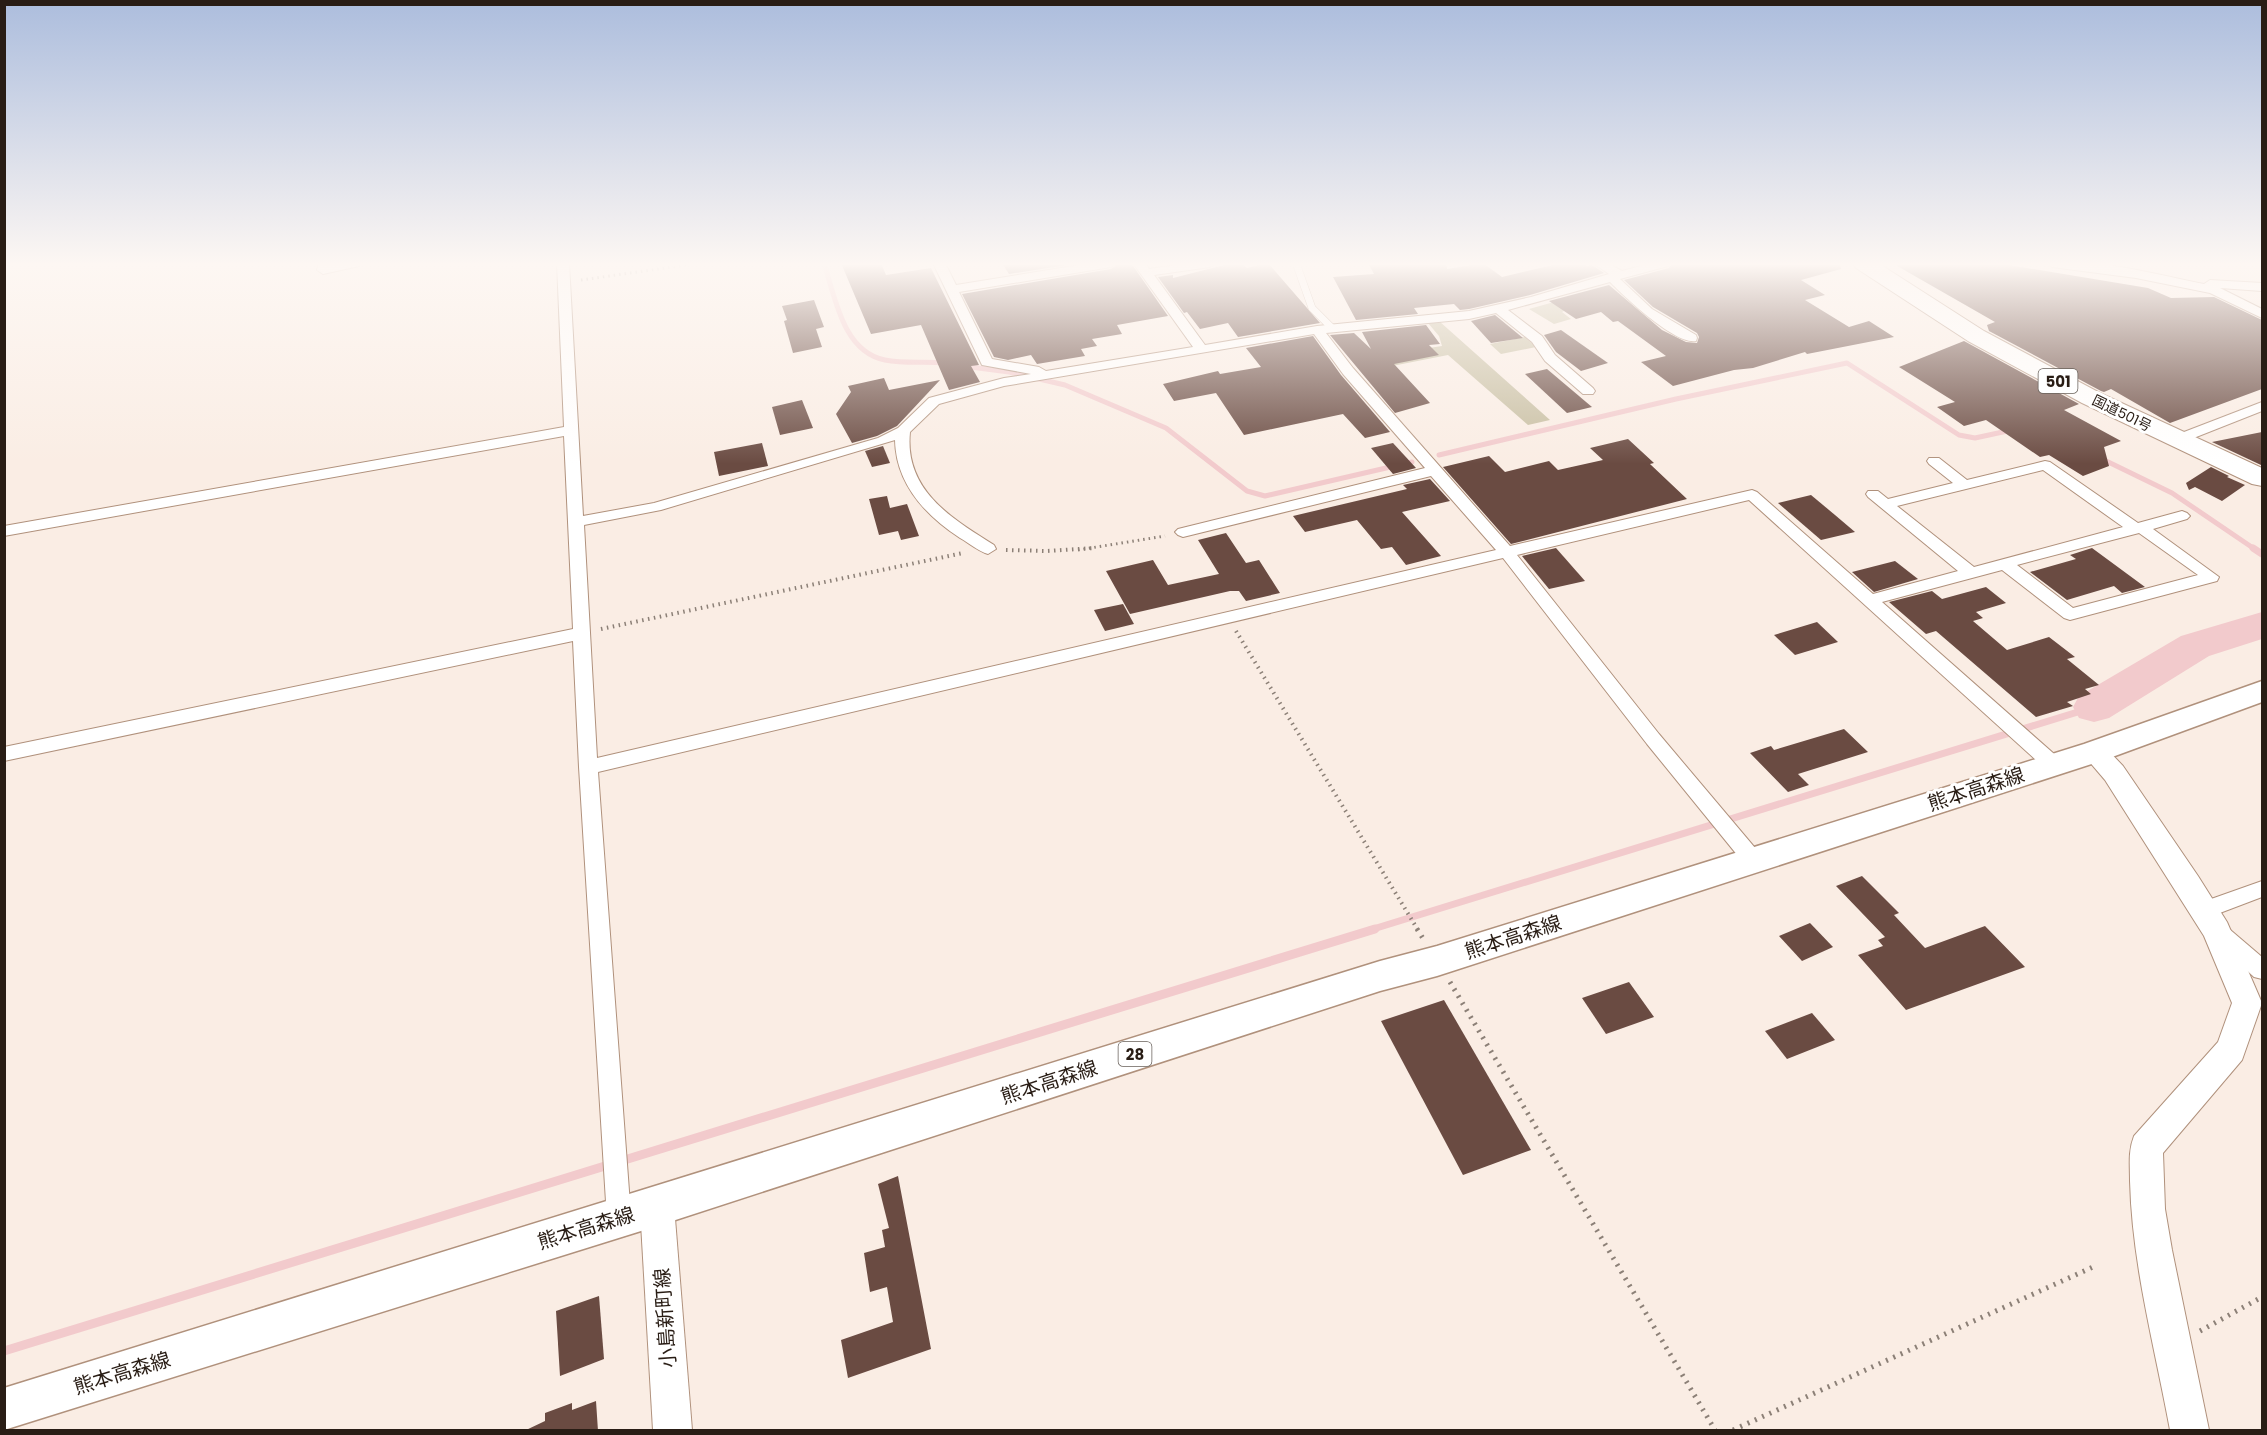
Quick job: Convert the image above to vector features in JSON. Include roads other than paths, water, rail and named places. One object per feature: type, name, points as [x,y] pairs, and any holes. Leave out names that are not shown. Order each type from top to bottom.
[{"type":"highway","name":"国道501号","points":[[1967,330],[2091,398],[2176,440],[2262,478]]},
{"type":"main road","name":"熊本高森線","points":[[4,1410],[619,1218],[1380,976],[1437,961],[1754,861],[2094,752],[2262,691]]},
{"type":"street","points":[[567,330],[588,767],[619,1218]]},
{"type":"street","points":[[972,330],[987,362],[1050,373]]},
{"type":"street","points":[[1188,330],[1201,348]]},
{"type":"street","points":[[577,522],[656,507],[883,441],[903,431],[934,401],[951,394],[1050,373],[1317,330],[1348,371],[1508,554],[1653,739],[1754,861]]},
{"type":"street","points":[[1526,330],[1537,339],[1550,358],[1588,391]]},
{"type":"street","points":[[1678,330],[1691,338]]},
{"type":"street","points":[[2176,440],[2262,406]]},
{"type":"street","points":[[4,531],[572,430]]},
{"type":"street","points":[[903,431],[901,446],[912,485],[918,494],[931,511],[988,549]]},
{"type":"street","points":[[1934,460],[1965,484]]},
{"type":"street","points":[[1886,504],[2045,465],[2211,577],[2070,614],[2005,564]]},
{"type":"street","points":[[1183,532],[1436,470]]},
{"type":"street","points":[[1873,494],[1971,573]]},
{"type":"street","points":[[588,767],[1508,554],[1752,495],[2054,765]]},
{"type":"street","points":[[1870,600],[2182,516]]},
{"type":"street","points":[[4,754],[582,633]]},
{"type":"street","points":[[2094,752],[2114,773],[2211,921],[2247,1003],[2231,1050],[2146,1148],[2148,1209],[2190,1431]]},
{"type":"street","points":[[2211,921],[2262,889]]},
{"type":"street","points":[[2211,921],[2262,970]]},
{"type":"street","name":"小島新町線","points":[[657,1206],[673,1431]]},
{"type":"waterway","points":[[847,330],[859,346],[871,355],[885,360],[946,363]]},
{"type":"waterway","points":[[1439,455],[1676,399],[1847,363],[1959,435],[1975,438],[2012,430]]},
{"type":"waterway","points":[[963,366],[1009,372],[1065,385],[1166,428],[1247,491],[1265,496],[1412,462]]},
{"type":"waterway","points":[[2100,458],[2172,493],[2256,550]]},
{"type":"waterway","points":[[2256,550],[2262,554]]},
{"type":"waterway","points":[[2094,707],[2195,646],[2262,625]]},
{"type":"waterway","points":[[1370,930],[2094,707]]},
{"type":"waterway","points":[[4,1351],[1375,929]]}]
